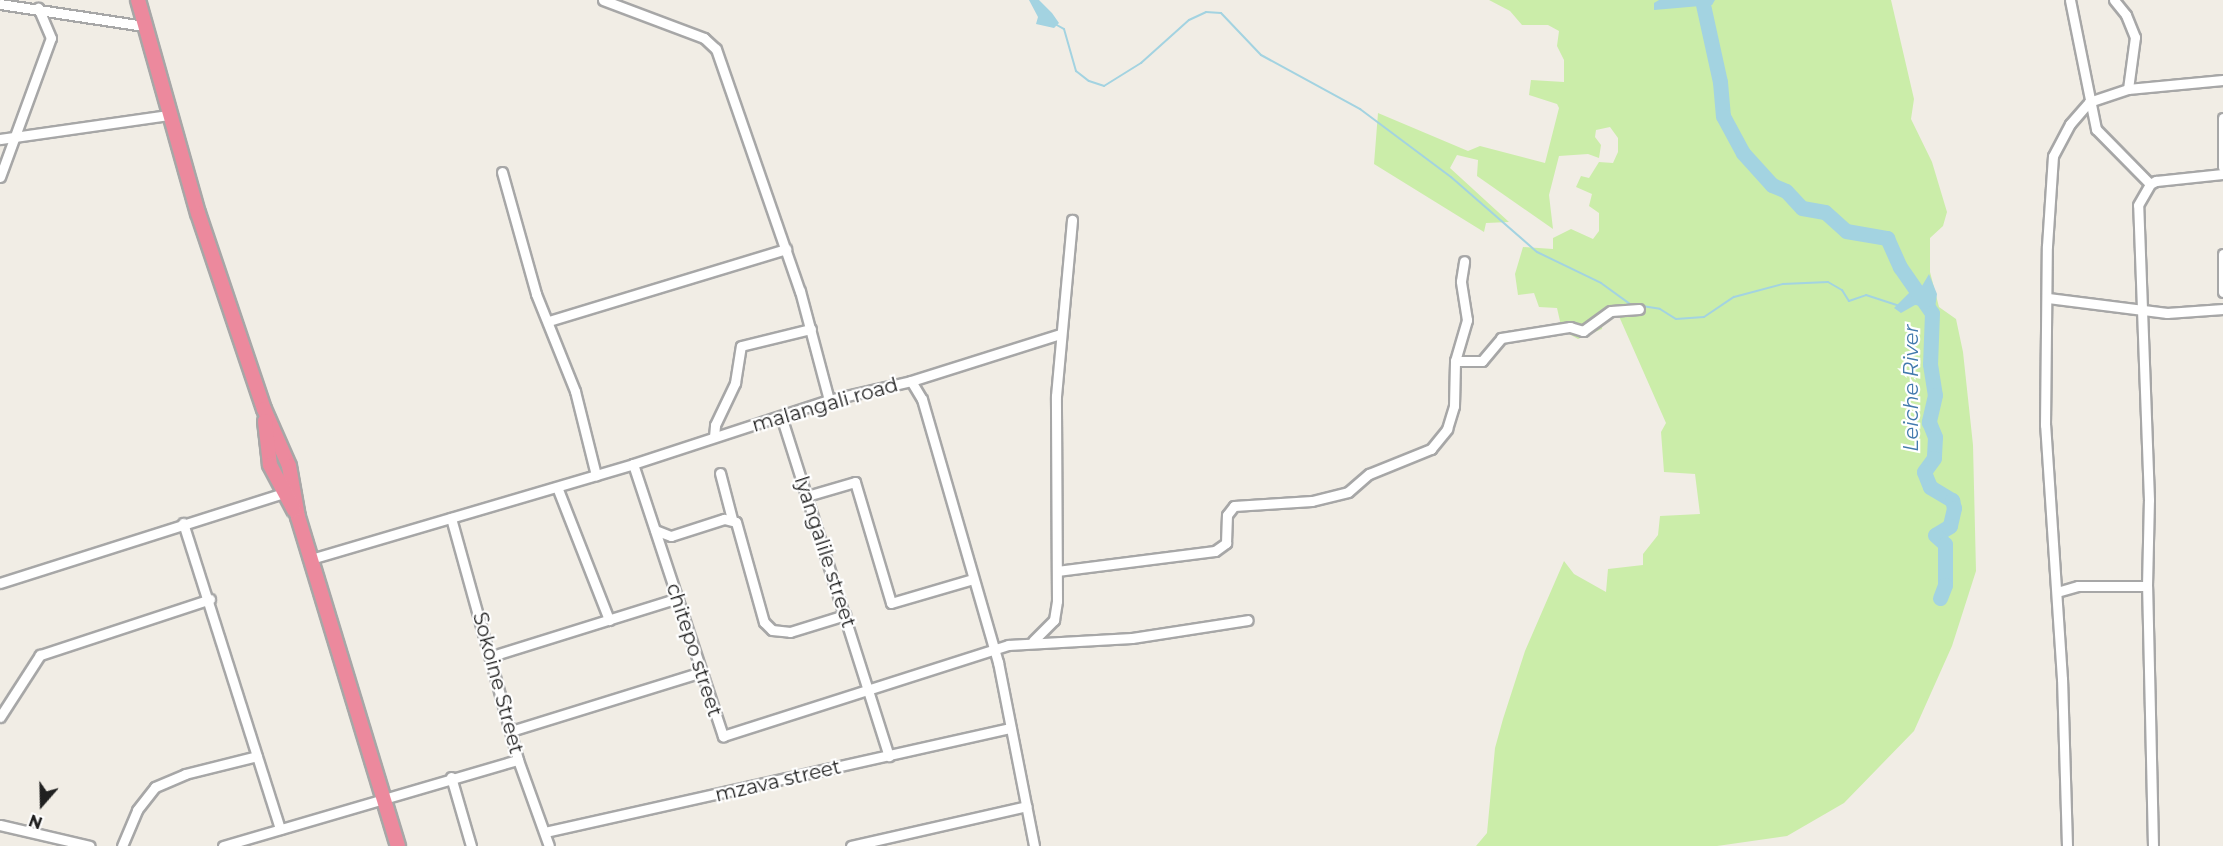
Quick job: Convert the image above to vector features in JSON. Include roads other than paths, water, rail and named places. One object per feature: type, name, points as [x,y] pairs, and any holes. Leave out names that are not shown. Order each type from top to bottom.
[{"type":"highway","points":[[138,0],[143,26],[169,116],[264,409],[286,456],[298,517],[399,846]]},
{"type":"highway","points":[[264,409],[270,462],[275,477],[298,517]]},
{"type":"highway","points":[[270,462],[286,456]]},
{"type":"highway","points":[[275,477],[290,471]]},
{"type":"street","points":[[603,0],[704,38],[716,49],[786,249],[811,328],[829,400]]},
{"type":"street","points":[[2070,0],[2089,102],[2101,137],[2150,184]]},
{"type":"street","points":[[2114,0],[2126,15],[2135,37],[2128,88]]},
{"type":"street","points":[[0,4],[143,26]]},
{"type":"street","points":[[0,177],[51,38],[38,9]]},
{"type":"street","points":[[2067,846],[2057,592],[2045,425],[2053,156],[2070,124],[2089,102],[2128,88],[2223,80]]},
{"type":"street","points":[[0,139],[169,116]]},
{"type":"street","points":[[2223,118],[2223,167]]},
{"type":"street","points":[[502,172],[536,294],[549,321],[575,391],[596,475]]},
{"type":"street","points":[[2150,184],[2223,174]]},
{"type":"street","points":[[2150,184],[2138,205],[2143,308],[2145,440],[2150,500],[2147,586],[2153,846]]},
{"type":"street","points":[[1033,641],[1054,620],[1057,570],[1056,440],[1060,334],[1072,220]]},
{"type":"street","points":[[549,321],[786,249]]},
{"type":"street","points":[[2223,254],[2223,292]]},
{"type":"street","points":[[1057,570],[1215,551],[1226,543],[1227,515],[1234,506],[1312,501],[1348,492],[1370,474],[1431,449],[1447,429],[1452,413],[1455,361],[1467,320],[1461,281],[1464,261]]},
{"type":"street","points":[[2048,298],[2143,308],[2167,313],[2223,309]]},
{"type":"street","points":[[1455,361],[1482,361],[1501,338],[1570,327],[1583,331],[1611,311],[1640,309]]},
{"type":"street","points":[[714,437],[715,425],[735,383],[741,346],[811,328]]},
{"type":"street","points":[[911,381],[1060,334]]},
{"type":"street","name":"malangali road","points":[[311,559],[633,464],[829,400],[911,381],[922,399],[993,649],[1035,846]]},
{"type":"street","name":"lyangalile street","points":[[781,416],[869,687],[889,756]]},
{"type":"street","name":"chitepo street","points":[[633,464],[702,672],[720,737],[869,687],[993,649],[1033,641],[1132,638],[1248,620]]},
{"type":"street","points":[[720,472],[732,519],[740,530],[764,622],[772,630],[789,632],[845,615]]},
{"type":"street","points":[[807,496],[855,482],[891,603],[973,579]]},
{"type":"street","points":[[557,487],[609,620]]},
{"type":"street","points":[[0,583],[183,523],[284,493]]},
{"type":"street","name":"Sokoine Street","points":[[451,518],[492,656],[518,760],[549,846]]},
{"type":"street","points":[[655,530],[671,536],[732,519]]},
{"type":"street","points":[[183,523],[210,599],[226,664],[280,830]]},
{"type":"street","points":[[2057,592],[2078,586],[2147,586]]},
{"type":"street","points":[[492,656],[678,598]]},
{"type":"street","points":[[0,717],[20,681],[40,655],[210,599]]},
{"type":"street","points":[[511,731],[702,672]]},
{"type":"street","name":"mzava street","points":[[545,832],[1011,728]]},
{"type":"street","points":[[122,846],[136,810],[155,787],[185,774],[256,756]]},
{"type":"street","points":[[223,846],[385,799],[451,777],[518,760]]},
{"type":"street","points":[[451,777],[471,846]]},
{"type":"street","points":[[851,846],[1027,806]]},
{"type":"street","points":[[0,825],[90,846]]},
{"type":"water","points":[[1029,0],[1039,0],[1059,23],[1054,28],[1036,24],[1038,17]]},
{"type":"water","points":[[1659,0],[1715,0],[1712,5],[1654,10],[1654,3]]},
{"type":"water","points":[[1929,274],[1937,294],[1933,323],[1929,322],[1922,306],[1915,305],[1901,313],[1894,308],[1915,287],[1922,286]]},
{"type":"waterway","name":"Leiche River","points":[[1702,0],[1720,82],[1723,116],[1743,153],[1772,185],[1786,191],[1802,208],[1825,212],[1846,231],[1887,238],[1900,267],[1932,313],[1930,364],[1935,395],[1929,422],[1935,437],[1934,458],[1924,472],[1930,487],[1952,500],[1954,508],[1950,526],[1935,535],[1945,544],[1945,585],[1940,598]]},
{"type":"waterway","points":[[1055,24],[1064,29],[1076,71],[1089,81],[1104,86],[1141,63],[1189,20],[1206,12],[1221,13],[1261,55],[1360,109],[1451,177],[1537,252],[1601,283],[1633,306]]},
{"type":"waterway","points":[[1642,306],[1660,309],[1676,319],[1704,317],[1734,297],[1783,284],[1828,282],[1842,290],[1849,301],[1866,295],[1897,305]]}]
